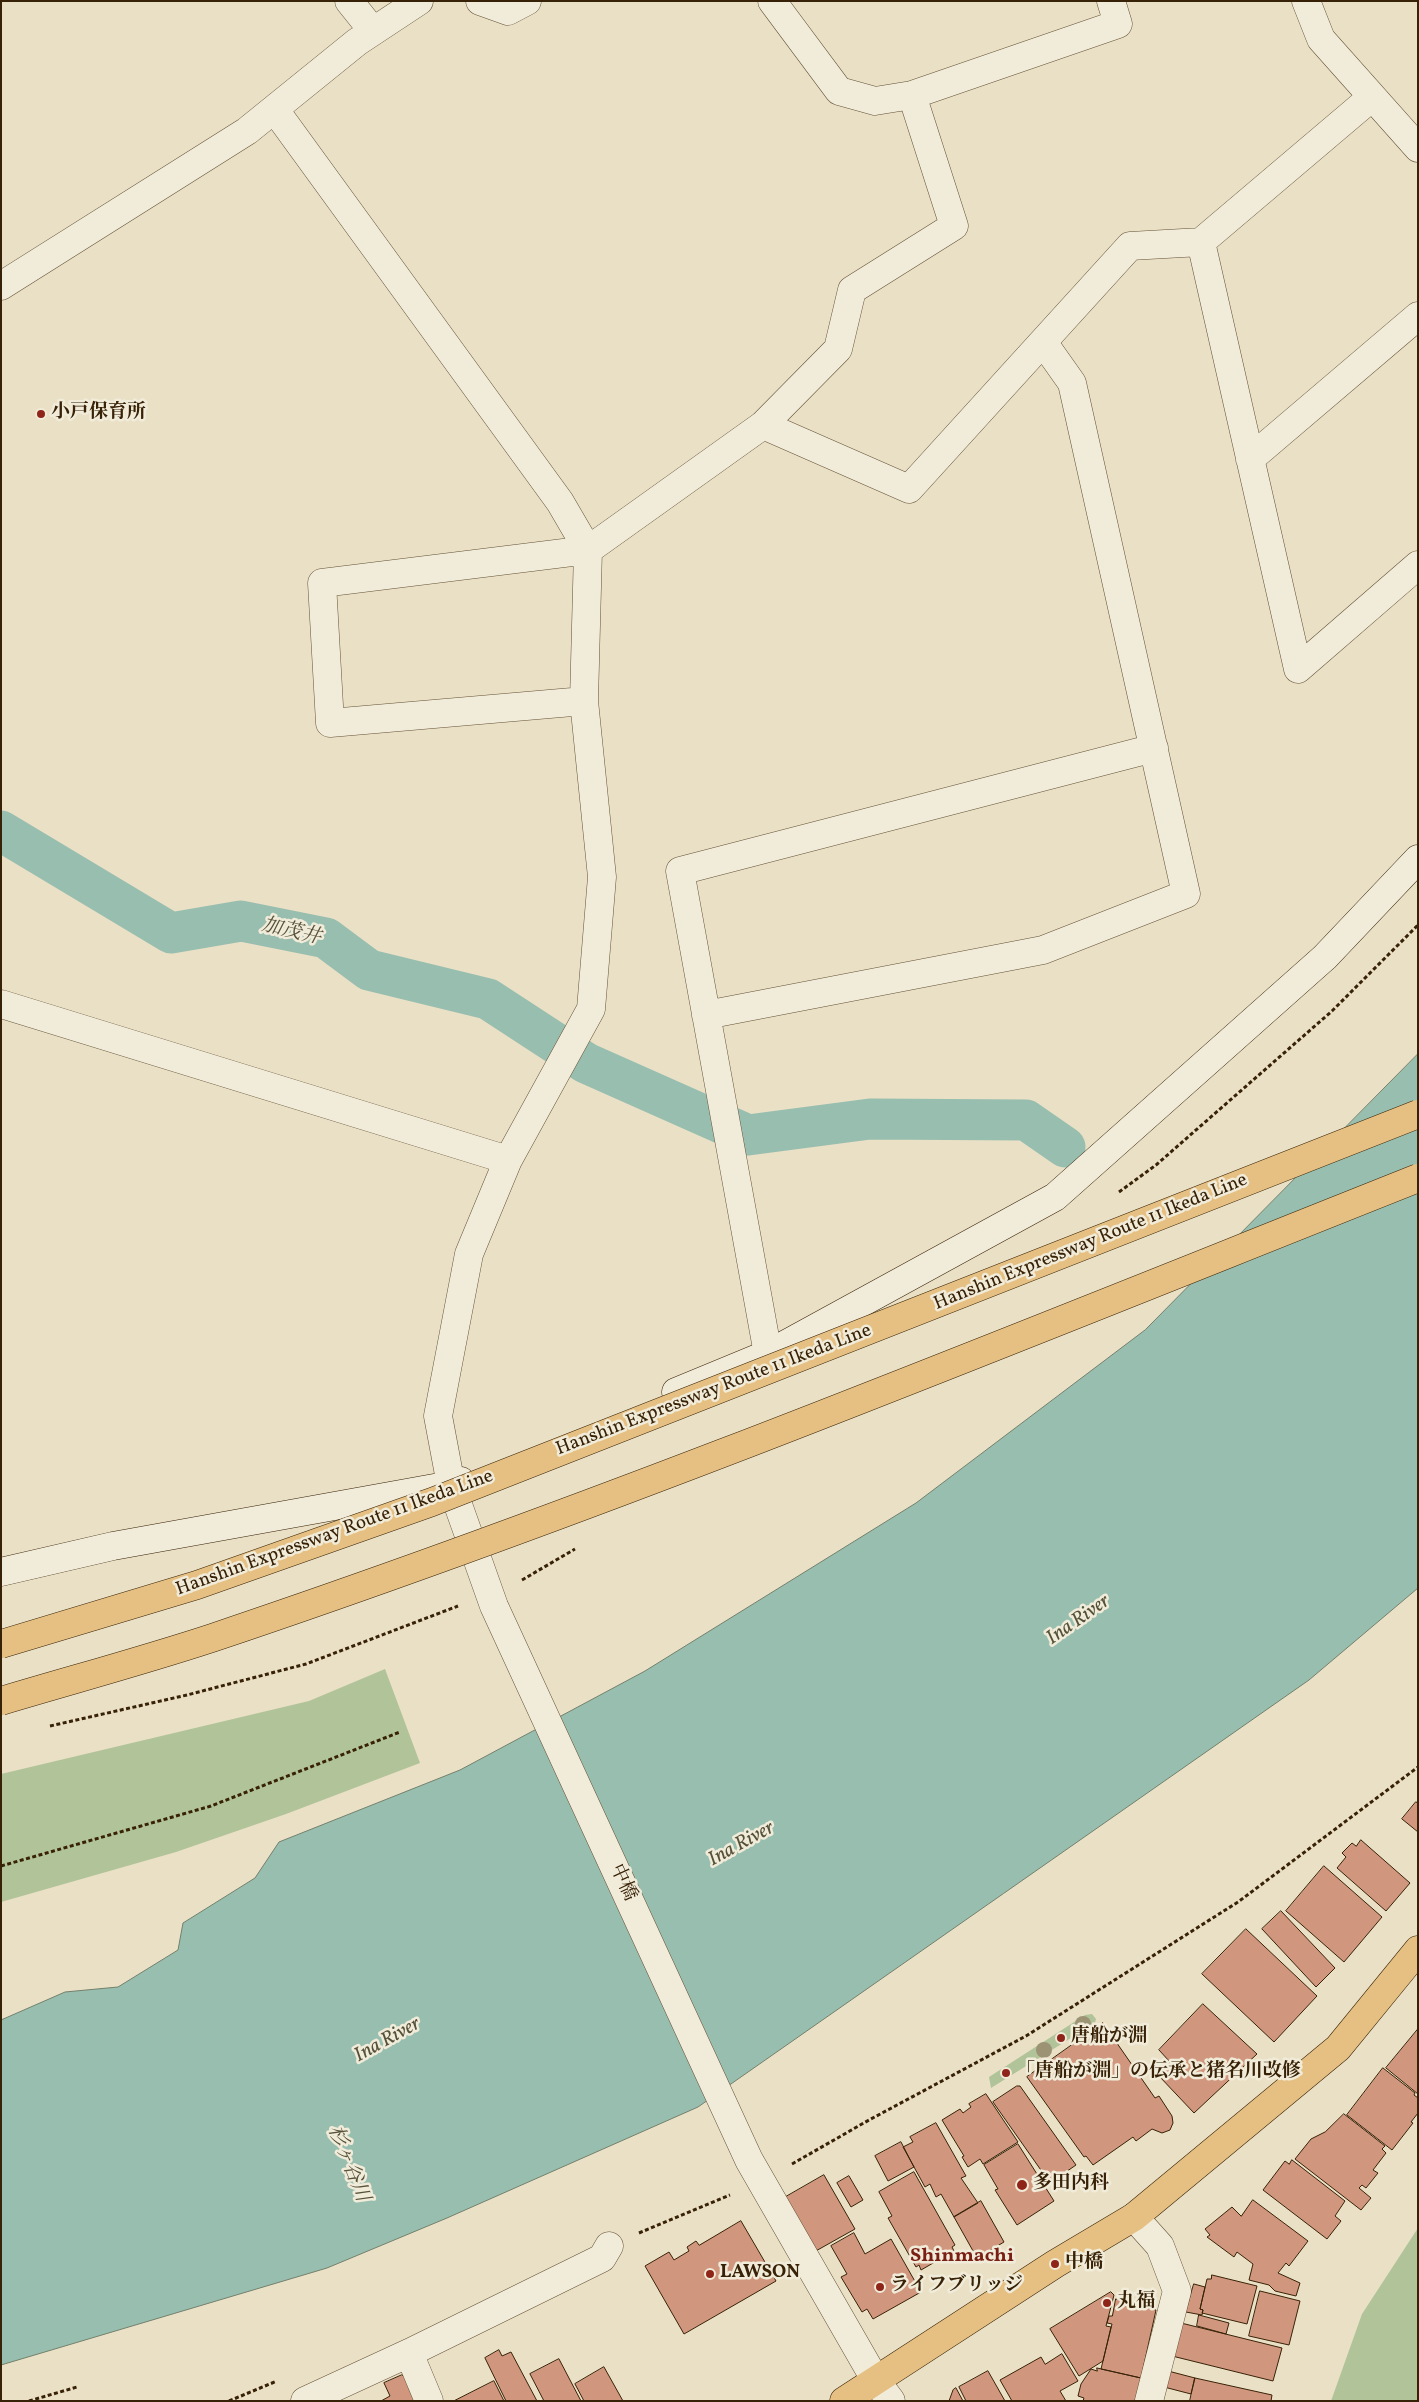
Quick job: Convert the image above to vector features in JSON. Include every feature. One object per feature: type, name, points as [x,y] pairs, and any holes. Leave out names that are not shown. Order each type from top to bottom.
[{"type":"highway","name":"Hanshin Expressway Route 11 Ikeda Line","points":[[1,1644],[197,1586],[432,1502],[1418,1114]]},
{"type":"highway","points":[[1,1701],[209,1639],[452,1554],[874,1394],[1418,1178]]},
{"type":"highway","points":[[844,2401],[884,2391],[1055,2264],[1134,2217],[1338,2048],[1418,1950]]},
{"type":"street","points":[[349,1],[373,31]]},
{"type":"street","points":[[1,286],[247,132],[373,31],[419,1]]},
{"type":"street","points":[[480,1],[508,11],[527,1]]},
{"type":"street","points":[[772,1],[839,91],[875,101],[912,95],[1118,24],[1111,1]]},
{"type":"street","points":[[1306,1],[1321,39],[1372,97],[1415,139]]},
{"type":"street","points":[[584,701],[330,723],[322,584],[588,550],[763,425],[838,348],[852,290],[954,226],[912,95]]},
{"type":"street","points":[[763,425],[909,489],[1130,246],[1201,242],[1372,97]]},
{"type":"street","points":[[275,110],[560,502],[588,550]]},
{"type":"street","points":[[1201,242],[1298,669],[1418,565]]},
{"type":"street","points":[[1250,459],[1418,316]]},
{"type":"street","points":[[706,1015],[1043,950],[1186,894],[1072,383],[1043,342]]},
{"type":"street","name":"中橋","points":[[588,550],[584,701],[602,877],[591,1008],[508,1160],[469,1254],[438,1416],[451,1485],[494,1606],[755,2171],[884,2391]]},
{"type":"street","points":[[768,1354],[680,871],[1154,748]]},
{"type":"street","points":[[1,1572],[114,1546],[451,1485],[768,1354],[1055,1197],[1325,957],[1418,859]]},
{"type":"street","points":[[1,1004],[508,1160]]},
{"type":"street","points":[[1134,2217],[1160,2246],[1177,2291],[1149,2401]]},
{"type":"street","points":[[305,2401],[409,2353],[602,2258],[609,2246]]},
{"type":"street","points":[[409,2353],[429,2401]]},
{"type":"path","points":[[1,1866],[211,1806],[400,1732]]},
{"type":"path","points":[[755,2171],[868,2120],[1026,2036],[1238,1902],[1418,1767]]},
{"type":"path","points":[[29,2401],[77,2387]]},
{"type":"shaded area","points":[[385,1669],[420,1763],[286,1814],[176,1852],[1,1902],[1,1774],[309,1701]]},
{"type":"shaded area","points":[[1092,2014],[1096,2019],[1095,2023],[991,2088],[989,2077],[1085,2015]]},
{"type":"shaded area","points":[[1418,2228],[1418,2401],[1331,2401],[1362,2314]]},
{"type":"water","points":[[1418,1054],[1418,1588],[1309,1680],[698,2107],[447,2218],[327,2268],[1,2365],[1,2020],[65,1992],[118,1987],[178,1950],[183,1923],[255,1878],[279,1842],[460,1770],[645,1671],[916,1503],[1145,1330]]},
{"type":"building","points":[[1416,1802],[1418,1803],[1418,1832],[1402,1819]]},
{"type":"building","points":[[1361,1840],[1410,1883],[1386,1911],[1337,1868],[1346,1857],[1342,1853],[1352,1843],[1356,1846]]},
{"type":"building","points":[[1324,1866],[1382,1917],[1344,1962],[1286,1911]]},
{"type":"building","points":[[1281,1911],[1335,1968],[1316,1987],[1262,1929]]},
{"type":"building","points":[[1246,1929],[1317,1996],[1274,2042],[1202,1974]]},
{"type":"building","points":[[1203,2004],[1257,2054],[1194,2113],[1159,2076],[1169,2066],[1170,2062],[1159,2050]]},
{"type":"building","points":[[1103,2023],[1155,2098],[1159,2096],[1172,2116],[1173,2123],[1170,2130],[1162,2133],[1152,2129],[1136,2141],[1133,2137],[1093,2165],[1086,2156],[1084,2157],[1027,2077]]},
{"type":"building","points":[[1418,2029],[1418,2094],[1386,2068]]},
{"type":"building","points":[[1383,2068],[1415,2093],[1414,2095],[1418,2098],[1418,2113],[1411,2122],[1413,2123],[1392,2150],[1347,2115]]},
{"type":"building","points":[[1017,2086],[1020,2086],[1076,2165],[1050,2183],[993,2102]]},
{"type":"building","points":[[986,2094],[1018,2142],[983,2164],[980,2159],[968,2167],[962,2157],[964,2156],[942,2120],[960,2109],[963,2113],[971,2107],[969,2104]]},
{"type":"building","points":[[1344,2114],[1385,2146],[1382,2149],[1386,2153],[1373,2170],[1378,2173],[1366,2188],[1362,2185],[1359,2188],[1371,2198],[1361,2210],[1295,2159],[1311,2139],[1325,2132]]},
{"type":"building","points":[[936,2123],[966,2176],[961,2178],[978,2203],[954,2217],[941,2194],[936,2197],[930,2184],[925,2187],[903,2147],[913,2142],[910,2137]]},
{"type":"building","points":[[901,2142],[914,2167],[888,2181],[875,2156]]},
{"type":"building","points":[[1018,2144],[1054,2201],[1017,2225],[995,2190],[998,2189],[984,2165]]},
{"type":"building","points":[[1292,2160],[1345,2201],[1335,2216],[1341,2221],[1327,2239],[1263,2190],[1285,2161],[1289,2164]]},
{"type":"building","points":[[914,2172],[955,2245],[952,2247],[954,2251],[921,2270],[919,2265],[916,2267],[888,2218],[892,2216],[879,2192]]},
{"type":"building","points":[[824,2175],[855,2229],[814,2252],[784,2198]]},
{"type":"building","points":[[849,2176],[863,2200],[851,2207],[837,2183]]},
{"type":"building","points":[[1253,2200],[1308,2241],[1289,2266],[1286,2263],[1278,2273],[1300,2283],[1296,2296],[1275,2291],[1269,2285],[1249,2280],[1253,2264],[1237,2252],[1234,2257],[1207,2237],[1210,2235],[1205,2229],[1232,2207],[1241,2216]]},
{"type":"building","points":[[981,2201],[1004,2242],[977,2258],[954,2217]]},
{"type":"building","name":"LAWSON","points":[[741,2221],[776,2281],[684,2334],[645,2266],[669,2252],[674,2260],[689,2251],[687,2247],[696,2241],[699,2245]]},
{"type":"building","points":[[854,2233],[865,2254],[891,2239],[921,2292],[873,2319],[867,2309],[862,2312],[841,2277],[847,2274],[831,2246]]},
{"type":"building","points":[[1212,2275],[1257,2286],[1247,2324],[1202,2313],[1203,2310],[1200,2309],[1207,2279],[1211,2279]]},
{"type":"building","points":[[1194,2284],[1205,2287],[1200,2309],[1203,2310],[1202,2315],[1186,2312]]},
{"type":"building","points":[[1260,2291],[1300,2301],[1289,2345],[1249,2336]]},
{"type":"building","points":[[1111,2292],[1114,2295],[1106,2326],[1111,2327],[1103,2361],[1079,2376],[1050,2329]]},
{"type":"building","points":[[1116,2299],[1156,2310],[1141,2378],[1101,2369],[1112,2324],[1107,2323],[1109,2316],[1112,2316]]},
{"type":"building","points":[[1199,2315],[1229,2323],[1226,2334],[1197,2326]]},
{"type":"building","points":[[1181,2323],[1282,2348],[1273,2381],[1172,2356]]},
{"type":"building","points":[[499,2350],[502,2356],[511,2352],[537,2401],[506,2401],[485,2358]]},
{"type":"building","points":[[1062,2354],[1078,2381],[1060,2391],[1066,2401],[1012,2401],[1000,2380],[1041,2357],[1045,2364]]},
{"type":"building","points":[[559,2359],[581,2401],[544,2401],[530,2374]]},
{"type":"building","points":[[604,2367],[623,2401],[584,2401],[575,2384]]},
{"type":"building","points":[[1097,2368],[1141,2378],[1135,2401],[1083,2401],[1084,2398],[1078,2396],[1081,2384],[1091,2369],[1097,2371]]},
{"type":"building","points":[[988,2371],[1005,2401],[966,2401],[959,2387]]},
{"type":"building","points":[[1168,2371],[1195,2378],[1191,2394],[1164,2387]]},
{"type":"building","points":[[402,2375],[406,2377],[420,2401],[381,2401],[390,2396],[384,2383]]},
{"type":"building","points":[[1195,2378],[1272,2395],[1271,2401],[1190,2401]]},
{"type":"building","points":[[494,2381],[504,2401],[454,2401]]},
{"type":"building","points":[[956,2388],[963,2401],[949,2401],[953,2390]]},
{"type":"waterway","name":"加茂井","points":[[1,831],[171,933],[241,921],[326,938],[369,970],[488,999],[586,1063],[748,1135],[870,1119],[1026,1120],[1065,1147]]},
{"type":"place","name":"小戸保育所","points":[[41,414]]},
{"type":"place","name":"唐船が淵","points":[[1061,2038]]},
{"type":"place","name":"「唐船が淵」の伝承と猪名川改修","points":[[1006,2073]]},
{"type":"place","name":"多田内科","points":[[1022,2185]]},
{"type":"place","name":"中橋","points":[[1055,2264]]},
{"type":"place","name":"LAWSON","points":[[710,2274]]},
{"type":"place","name":"ライフブリッジ","points":[[880,2287]]},
{"type":"place","name":"丸福","points":[[1107,2303]]},
{"type":"district","name":"Shinmachi","points":[[962,2257]]},
{"type":"water label","name":"Ina River","points":[[1079,1621]]},
{"type":"water label","name":"Ina River","points":[[742,1845]]},
{"type":"water label","name":"Ina River","points":[[388,2041]]},
{"type":"water label","name":"杉ヶ谷川","points":[[347,2164]]}]
